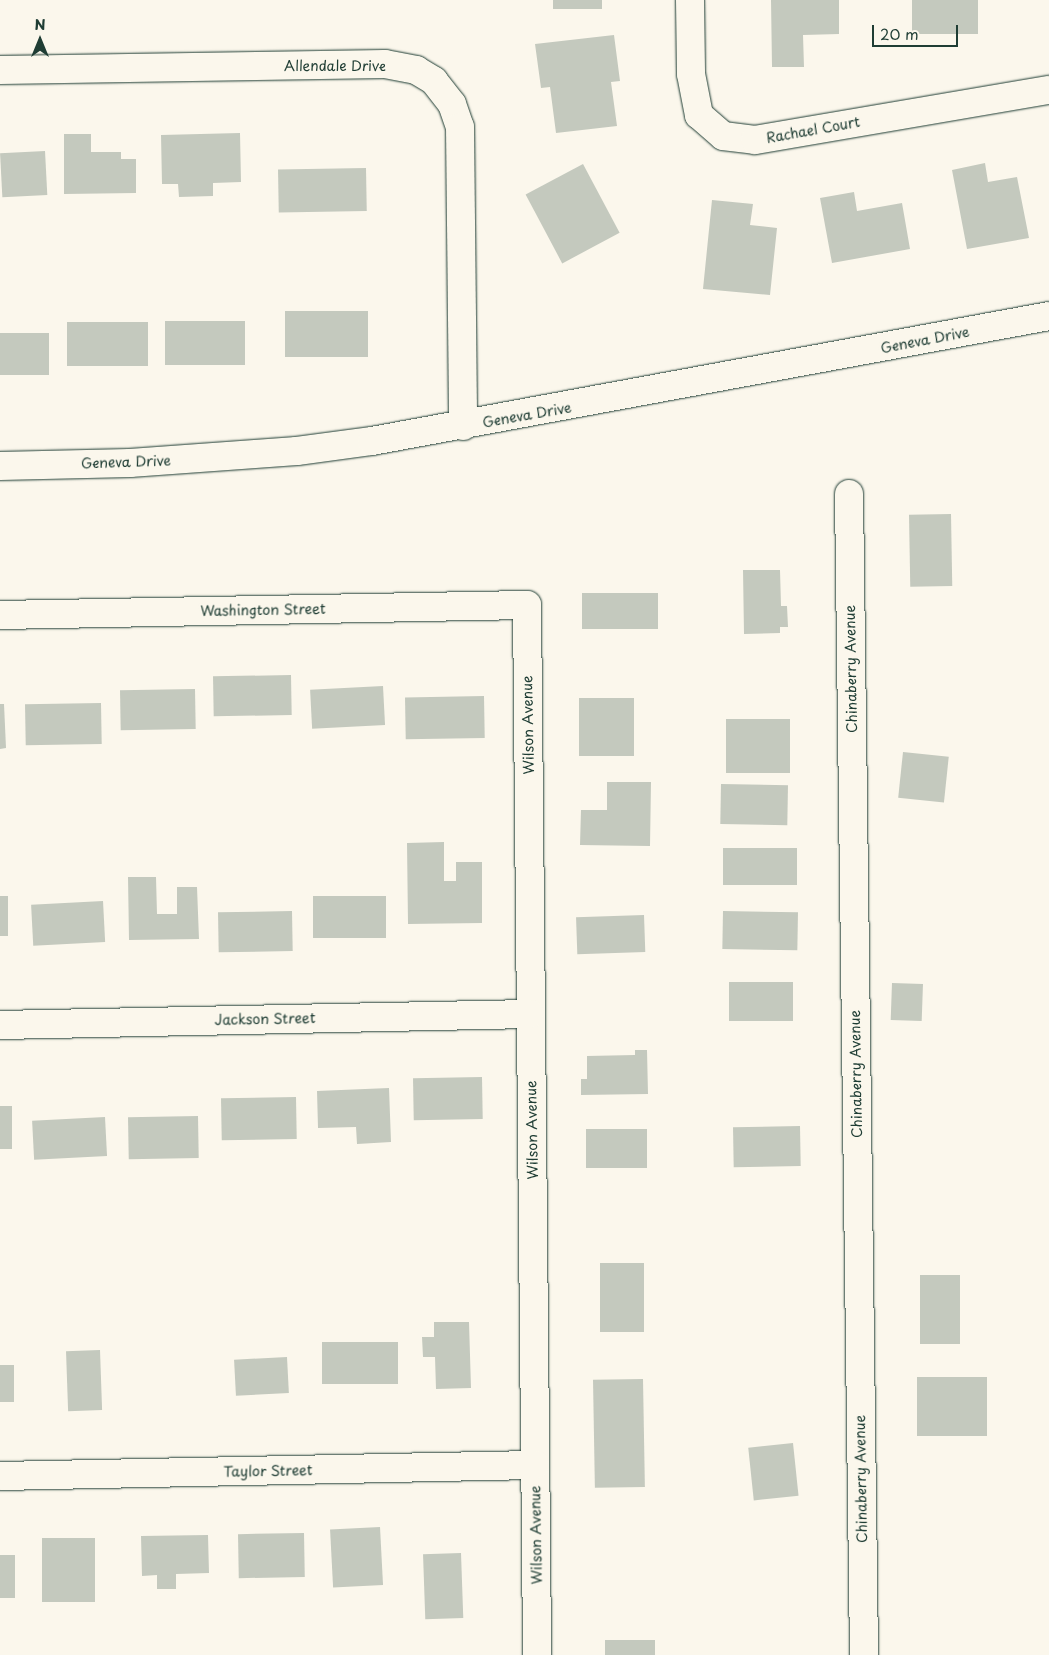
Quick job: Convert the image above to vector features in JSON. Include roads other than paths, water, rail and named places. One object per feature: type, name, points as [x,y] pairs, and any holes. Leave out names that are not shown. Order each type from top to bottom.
[{"type":"street","name":"Rachael Court","points":[[690,0],[691,74],[699,115],[724,136],[755,140],[1049,90]]},
{"type":"street","name":"Allendale Drive","points":[[0,70],[385,64],[416,70],[434,81],[452,104],[460,127],[463,426]]},
{"type":"street","name":"Geneva Drive","points":[[0,466],[130,464],[239,456],[362,442],[463,426],[1049,316]]},
{"type":"street","name":"Chinaberry Avenue","points":[[849,494],[864,1655]]},
{"type":"street","name":"Washington Street","points":[[0,615],[527,605]]},
{"type":"street","name":"Wilson Avenue","points":[[527,605],[537,1655]]},
{"type":"street","name":"Jackson Street","points":[[0,1025],[530,1014]]},
{"type":"street","name":"Taylor Street","points":[[0,1476],[536,1465]]}]
